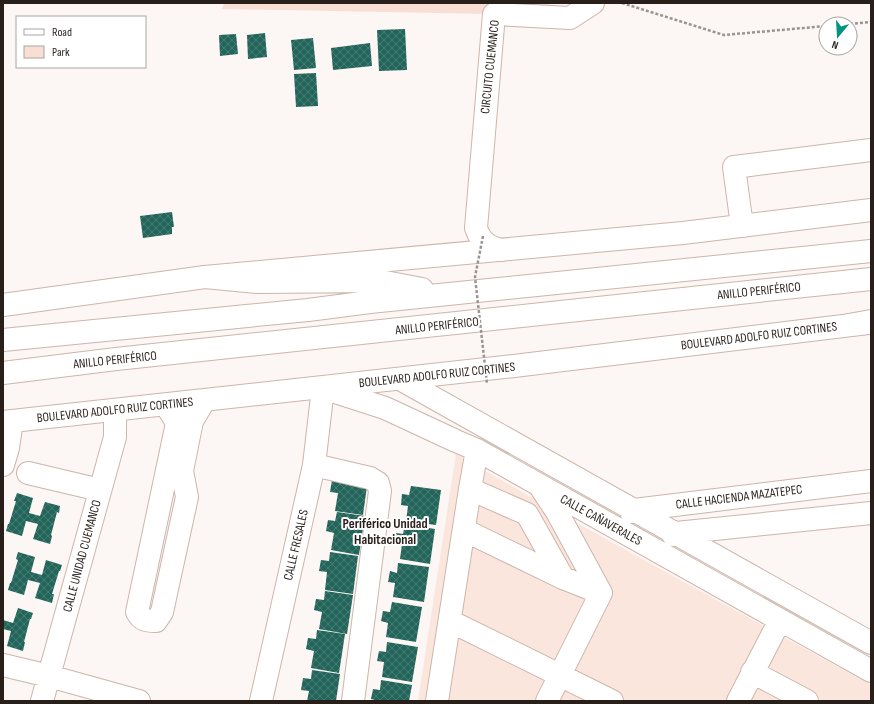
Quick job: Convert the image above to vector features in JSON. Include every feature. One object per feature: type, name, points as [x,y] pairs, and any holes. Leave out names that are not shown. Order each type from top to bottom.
[{"type":"main road","name":"CIRCUITO CUEMANCO","points":[[501,250],[487,245],[482,240],[476,228],[479,228],[496,8],[570,18],[593,3]]},
{"type":"main road","points":[[742,226],[734,167],[871,150]]},
{"type":"main road","points":[[3,305],[206,277],[683,233],[871,210]]},
{"type":"main road","name":"CIRCUITO CUEMANCO","points":[[455,255],[479,228]]},
{"type":"main road","points":[[3,340],[308,310],[449,293],[871,251]]},
{"type":"main road","points":[[206,277],[257,282],[380,281],[449,293]]},
{"type":"main road","name":"ANILLO PERIFÉRICO","points":[[3,373],[116,359],[871,279]]},
{"type":"main road","name":"BOULEVARD ADOLFO RUIZ CORTINES","points":[[7,422],[514,366],[871,322]]},
{"type":"main road","name":"CALLE CAÑAVERALES","points":[[400,379],[871,643]]},
{"type":"main road","name":"CALLE CAÑAVERALES","points":[[323,388],[385,408],[477,450],[871,671]]},
{"type":"main road","name":"CALLE FRESALES","points":[[262,701],[314,465],[323,388]]},
{"type":"main road","points":[[166,405],[177,423],[137,612],[140,618],[147,621],[156,621],[162,612],[186,497],[182,471],[192,421],[204,401]]},
{"type":"main road","name":"CALLE UNIDAD CUEMANCO","points":[[42,701],[116,437],[115,410]]},
{"type":"main road","points":[[456,441],[469,418]]},
{"type":"main road","points":[[3,465],[8,448],[7,422]]},
{"type":"main road","points":[[437,701],[477,450]]},
{"type":"main road","points":[[314,465],[370,478],[378,483],[380,491],[353,701]]},
{"type":"main road","points":[[28,473],[100,490]]},
{"type":"main road","name":"CALLE HACIENDA MAZATEPEC","points":[[634,510],[871,481]]},
{"type":"main road","points":[[537,484],[557,512],[601,593]]},
{"type":"main road","points":[[470,488],[527,514],[563,578]]},
{"type":"main road","points":[[613,526],[634,510]]},
{"type":"main road","points":[[652,548],[676,533],[871,513]]},
{"type":"main road","points":[[464,530],[563,578],[601,593]]},
{"type":"main road","points":[[547,701],[601,593]]},
{"type":"main road","points":[[738,701],[780,620]]},
{"type":"main road","points":[[450,621],[612,701]]},
{"type":"main road","points":[[3,665],[139,701]]},
{"type":"main road","points":[[752,672],[807,701]]},
{"type":"path","points":[[622,3],[724,35],[818,27]]},
{"type":"path","points":[[858,23],[871,22]]},
{"type":"path","points":[[479,228],[475,277],[487,384]]},
{"type":"shaded area","points":[[456,454],[557,512],[871,685],[871,701],[418,701]]},
{"type":"green space","points":[[224,3],[558,3],[491,14],[222,9]]},
{"type":"building","points":[[405,29],[407,70],[379,71],[377,30]]},
{"type":"building","points":[[265,33],[267,57],[248,59],[247,35]]},
{"type":"building","points":[[236,34],[238,54],[220,56],[219,35]]},
{"type":"building","points":[[313,38],[316,68],[294,70],[291,40]]},
{"type":"building","points":[[370,43],[372,66],[333,70],[331,48]]},
{"type":"building","points":[[316,73],[318,106],[296,107],[294,74]]},
{"type":"building","points":[[172,212],[174,227],[172,227],[172,234],[143,238],[140,216]]},
{"type":"building","points":[[368,479],[363,515],[335,511],[338,493],[330,492],[332,480]]},
{"type":"building","points":[[411,486],[441,490],[436,525],[406,521],[408,506],[401,505],[402,494],[409,495]]},
{"type":"building","points":[[17,493],[33,498],[29,513],[40,516],[45,502],[60,506],[59,513],[57,512],[50,544],[33,539],[38,524],[26,521],[22,536],[6,531],[16,501],[14,501]]},
{"type":"building","points":[[337,512],[365,516],[359,555],[331,550],[334,533],[326,531],[328,520],[335,521]]},
{"type":"building","points":[[405,524],[435,529],[430,564],[400,559],[402,544],[395,543],[396,533],[403,534]]},
{"type":"building","points":[[18,552],[35,557],[31,572],[42,575],[46,560],[62,565],[52,594],[54,594],[52,603],[35,598],[40,583],[28,580],[24,595],[8,590],[18,560],[16,559]]},
{"type":"building","points":[[330,552],[358,556],[353,594],[325,590],[327,572],[319,571],[321,560],[329,561]]},
{"type":"building","points":[[398,563],[429,567],[424,602],[393,597],[395,583],[388,582],[390,571],[397,573]]},
{"type":"building","points":[[325,591],[353,595],[347,634],[319,629],[322,612],[314,610],[316,599],[324,600]]},
{"type":"building","points":[[392,602],[422,607],[416,642],[386,637],[388,623],[381,621],[383,611],[390,612]]},
{"type":"building","points":[[18,608],[33,613],[30,619],[23,651],[7,646],[11,631],[3,629],[3,620],[13,623]]},
{"type":"building","points":[[317,630],[345,634],[339,673],[311,668],[314,651],[306,649],[308,638],[316,639]]},
{"type":"building","points":[[387,642],[418,647],[412,682],[382,677],[384,662],[377,661],[379,651],[386,652]]},
{"type":"building","points":[[312,670],[340,674],[336,701],[307,701],[309,691],[301,690],[303,678],[311,679]]},
{"type":"building","points":[[381,680],[412,685],[409,701],[379,701],[371,699],[373,689],[380,690]]},
{"type":"district","name":"Periférico Unidad Habitacional","points":[[385,532]]}]
